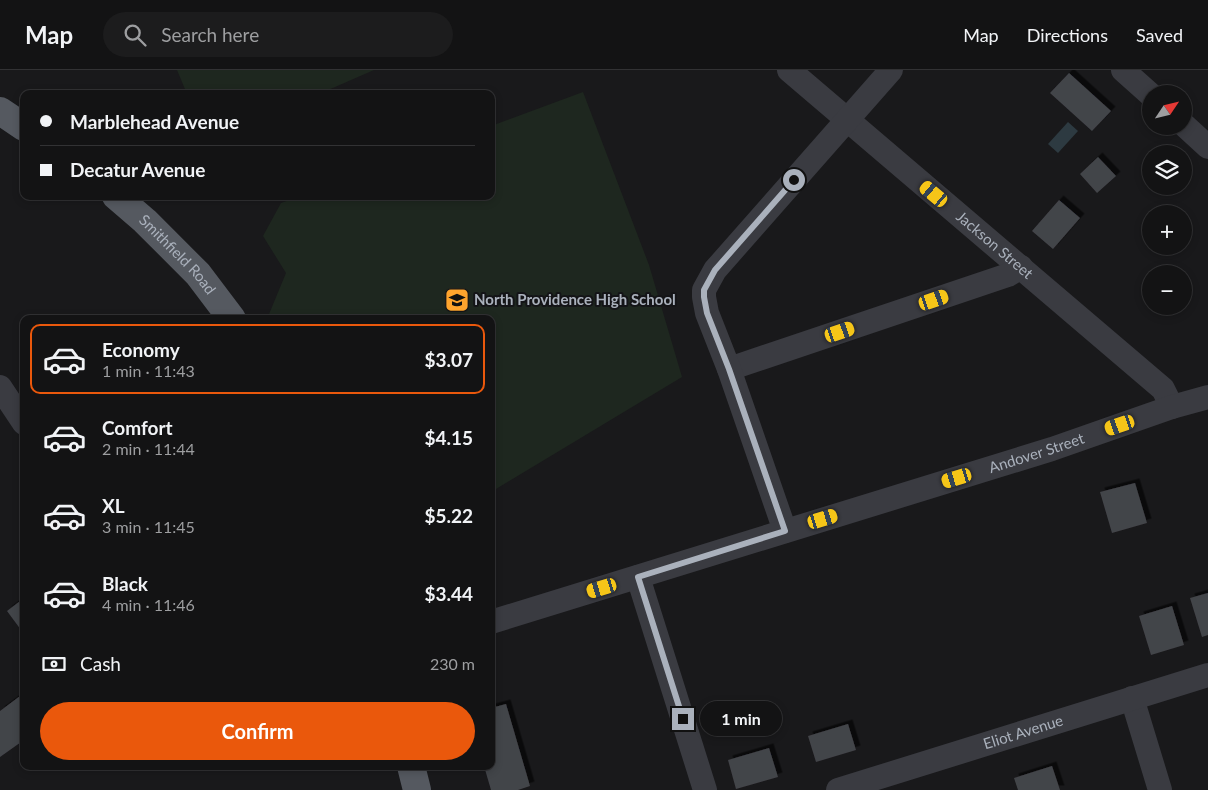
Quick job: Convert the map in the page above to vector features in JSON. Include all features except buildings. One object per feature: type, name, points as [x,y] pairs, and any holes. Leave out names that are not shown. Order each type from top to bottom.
[{"type":"main road","points":[[0,110],[20,124]]},
{"type":"main road","name":"Smithfield Road","points":[[121,200],[145,221],[198,274],[229,315]]},
{"type":"main road","points":[[412,770],[416,790]]},
{"type":"street","name":"Jackson Street","points":[[789,70],[1163,389],[1172,407]]},
{"type":"street","points":[[785,531],[729,369],[707,313],[704,290],[715,270],[891,70]]},
{"type":"street","points":[[1123,70],[1142,88]]},
{"type":"street","points":[[1192,132],[1208,147]]},
{"type":"street","points":[[729,369],[1008,275],[1021,267]]},
{"type":"street","points":[[0,387],[20,417]]},
{"type":"street","name":"Andover Street","points":[[495,621],[1052,448],[1172,407],[1208,397]]},
{"type":"street","points":[[638,577],[705,790]]},
{"type":"street","name":"Eliot Avenue","points":[[838,790],[1208,675]]},
{"type":"street","points":[[1132,698],[1160,790]]},
{"type":"shaded area","points":[[177,70],[374,70],[328,90],[185,90]]},
{"type":"shaded area","name":"North Providence High School","points":[[583,92],[649,265],[682,377],[495,490],[495,315],[269,315],[286,273],[263,236],[281,203],[290,200],[495,200],[495,125]]},
{"type":"shaded area","points":[[1068,122],[1078,131],[1058,153],[1048,144]]},
{"type":"place","name":"North Providence High School","points":[[457,300]]},
{"type":"route","points":[[683,719],[638,577],[785,531],[729,369],[707,313],[704,290],[715,270],[794,180]]}]
